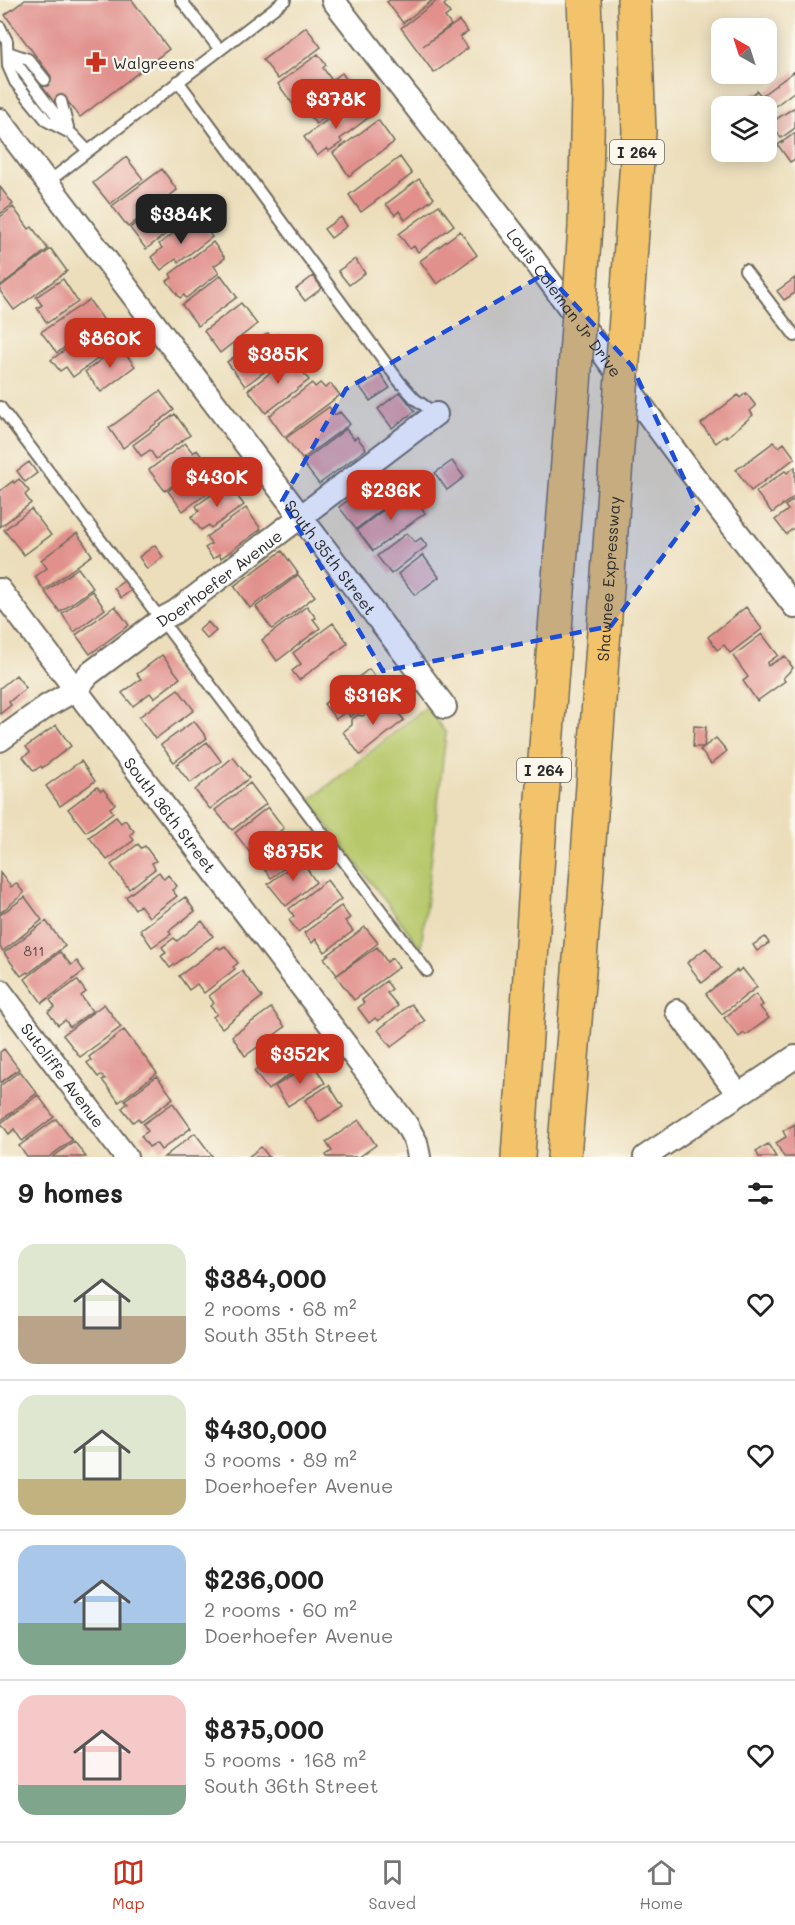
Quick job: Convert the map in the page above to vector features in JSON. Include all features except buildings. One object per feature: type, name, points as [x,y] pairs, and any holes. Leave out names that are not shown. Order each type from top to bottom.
[{"type":"highway","name":"I 264","points":[[519,1157],[540,824],[585,227],[588,93],[584,0]]},
{"type":"highway","name":"Shawnee Expressway","points":[[565,1156],[639,132],[634,0]]},
{"type":"street","name":"Louis Coleman Jr Drive","points":[[333,0],[525,248],[686,466],[795,607]]},
{"type":"street","name":"South 35th Street","points":[[1,124],[48,182],[445,707]]},
{"type":"street","name":"Doerhoefer Avenue","points":[[0,740],[46,706],[75,690],[89,674],[162,619],[175,612],[436,414]]},
{"type":"street","name":"South 36th Street","points":[[0,590],[406,1124],[416,1142],[419,1157]]},
{"type":"street","name":"Sutcliffe Avenue","points":[[0,992],[126,1157]]},
{"type":"street","points":[[677,1011],[738,1094]]},
{"type":"street","points":[[645,1157],[795,1057]]},
{"type":"lane","points":[[181,0],[220,50]]},
{"type":"lane","points":[[48,182],[285,0]]},
{"type":"lane","points":[[0,27],[8,41],[9,72],[47,121],[70,132],[88,151]]},
{"type":"lane","points":[[8,52],[28,59],[45,80]]},
{"type":"lane","points":[[178,81],[399,381],[416,399],[436,414]]},
{"type":"lane","points":[[61,101],[70,132]]},
{"type":"lane","points":[[745,270],[795,336]]},
{"type":"lane","points":[[0,407],[428,971]]},
{"type":"highlighted area","points":[[546,273],[632,366],[698,509],[611,626],[383,671],[282,501],[346,389]]},
{"type":"green space","points":[[426,707],[446,733],[421,948],[309,801]]},
{"type":"place","name":"Walgreens","points":[[96,62]]}]
